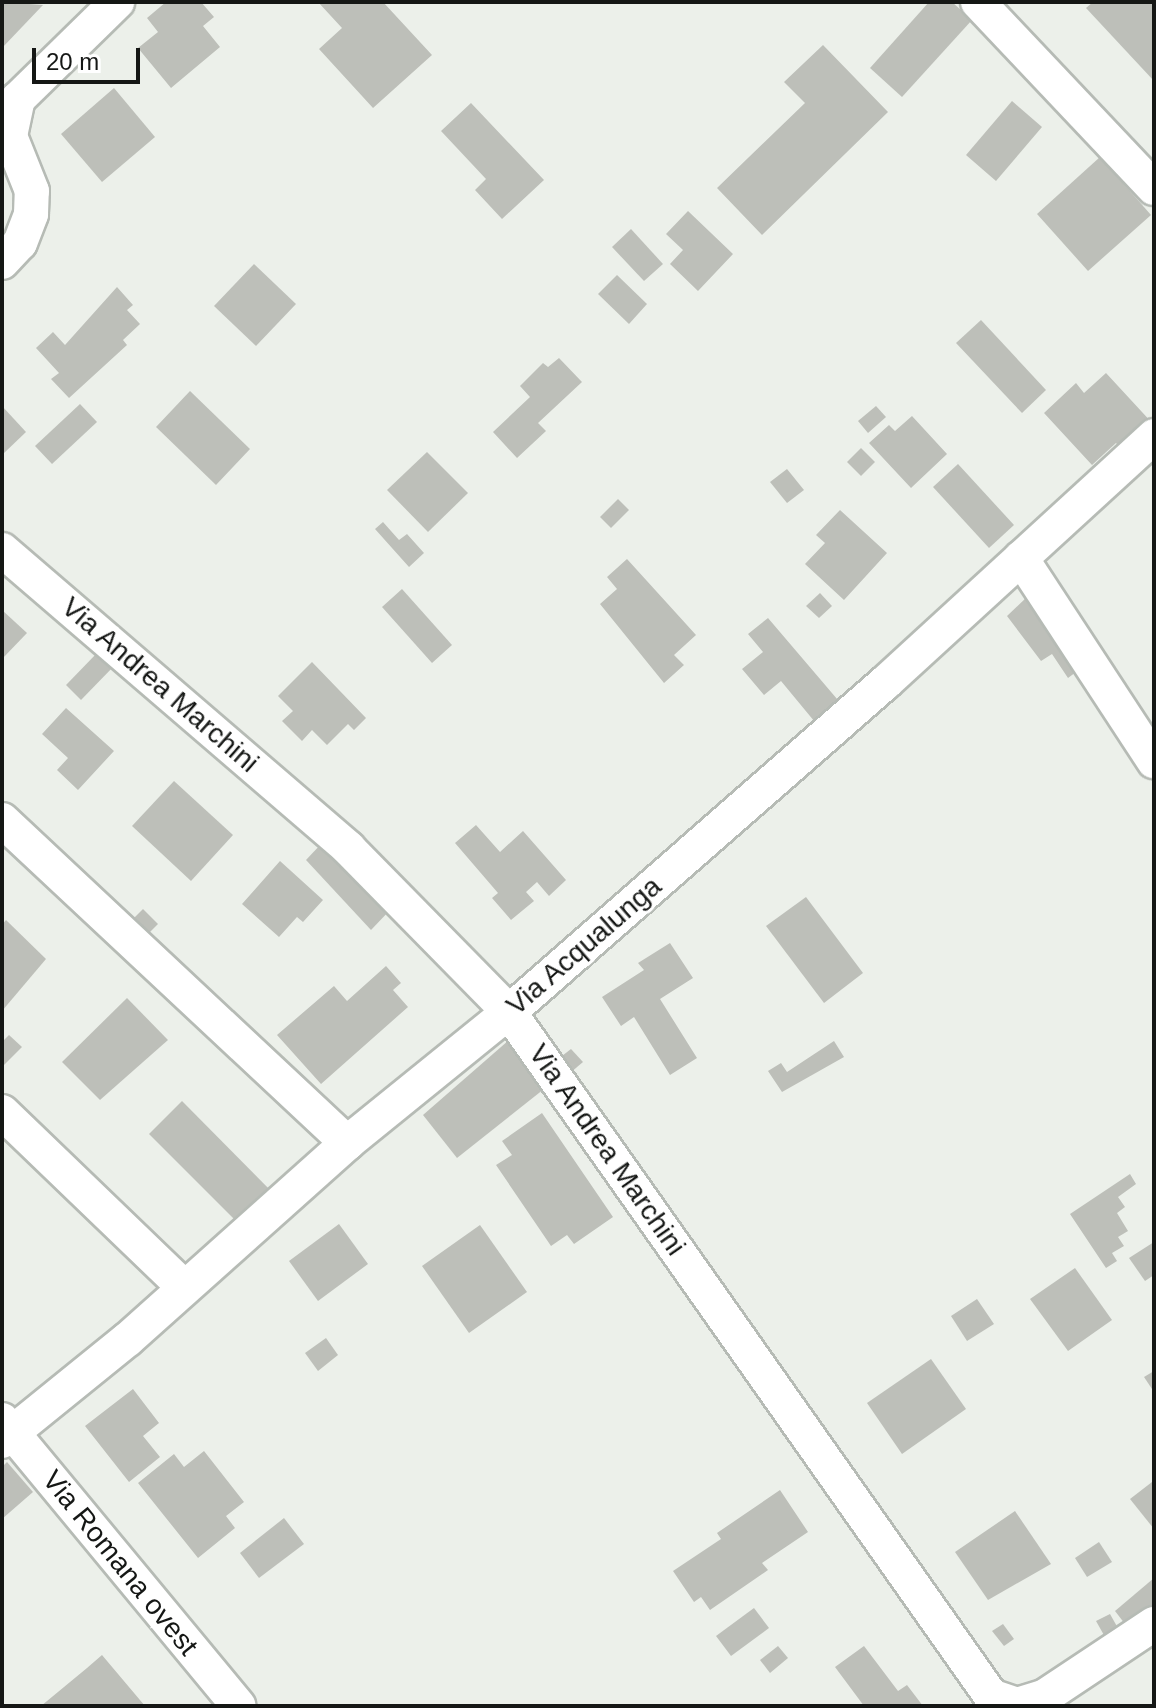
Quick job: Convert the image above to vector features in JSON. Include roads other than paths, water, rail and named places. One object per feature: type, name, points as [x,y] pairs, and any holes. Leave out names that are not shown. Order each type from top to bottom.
[{"type":"street","points":[[2,262],[20,243],[31,214],[32,191],[10,136],[18,99],[117,2]]},
{"type":"street","points":[[978,2],[1154,188]]},
{"type":"street","name":"Via Acqualunga","points":[[6,1431],[184,1287],[347,1143],[509,1012],[1021,558],[1154,436]]},
{"type":"street","name":"Via Andrea Marchini","points":[[2,550],[348,848],[509,1012],[991,1696],[1017,1705],[1044,1697],[1154,1624]]},
{"type":"street","points":[[1021,558],[1154,761]]},
{"type":"street","points":[[2,820],[347,1143]]},
{"type":"street","points":[[2,1112],[184,1287]]},
{"type":"street","name":"Via Romana ovest","points":[[6,1431],[239,1706]]}]
